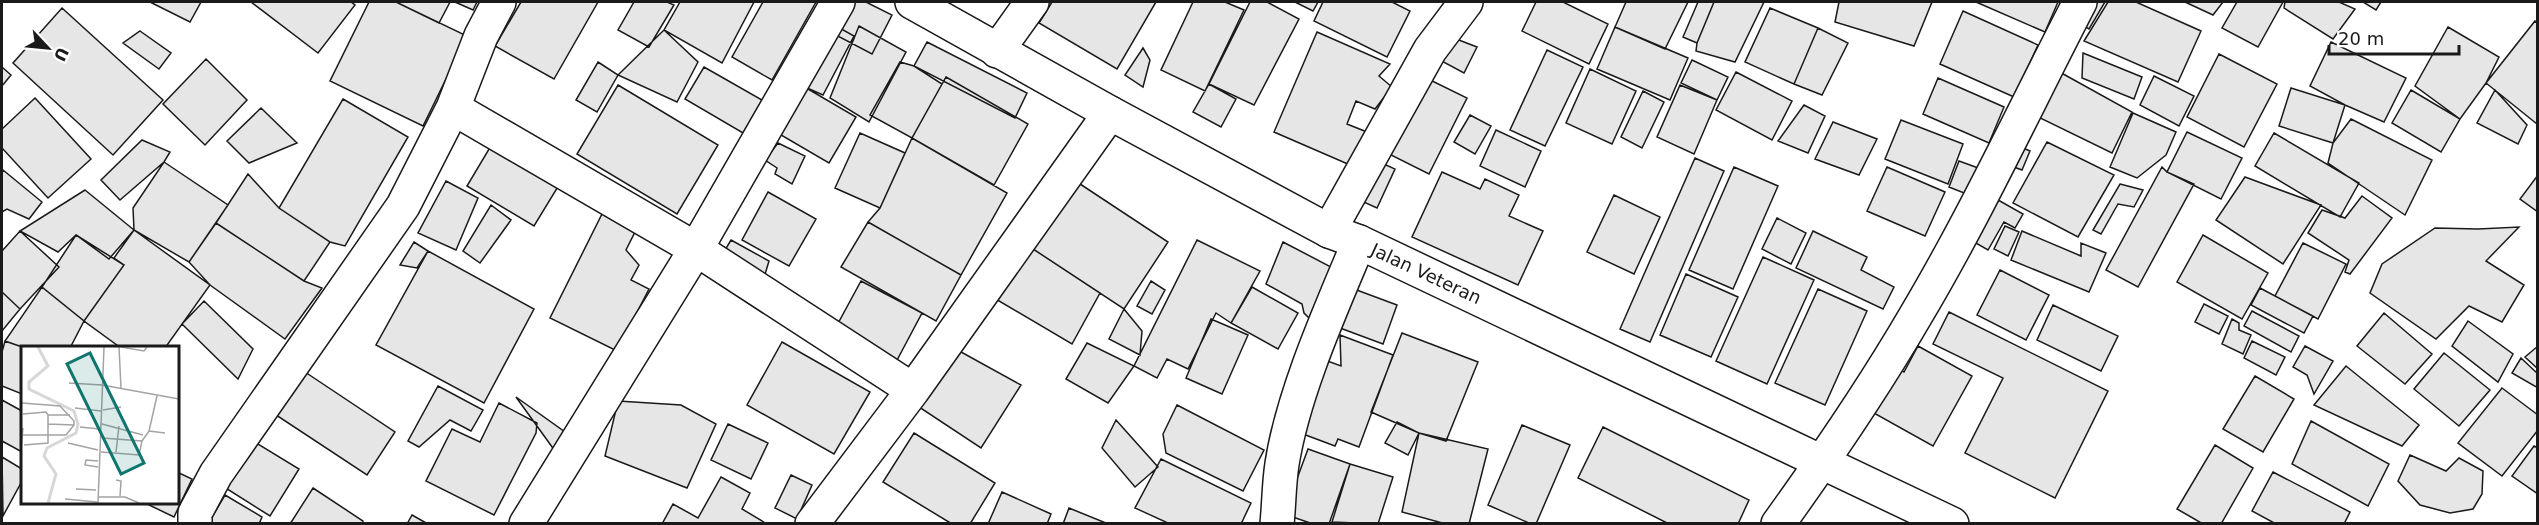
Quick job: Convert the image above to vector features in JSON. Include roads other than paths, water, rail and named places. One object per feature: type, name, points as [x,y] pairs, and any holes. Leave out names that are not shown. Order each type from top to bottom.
[{"type":"main road","points":[[195,524],[195,513],[216,474],[403,206],[453,108],[481,36],[499,2]]},
{"type":"main road","points":[[526,524],[696,249],[838,2]]},
{"type":"main road","name":"Jalan Veteran","points":[[912,2],[1110,113],[1344,236],[1952,524]]},
{"type":"main road","points":[[997,51],[1032,2]]},
{"type":"main road","points":[[1277,524],[1282,464],[1292,421],[1337,294],[1344,236],[1430,50],[1466,2]]},
{"type":"main road","points":[[1778,524],[1823,462],[1916,315],[1984,190],[2080,2]]},
{"type":"main road","points":[[453,108],[696,249],[913,390]]},
{"type":"main road","points":[[812,524],[913,390],[1110,113]]}]
